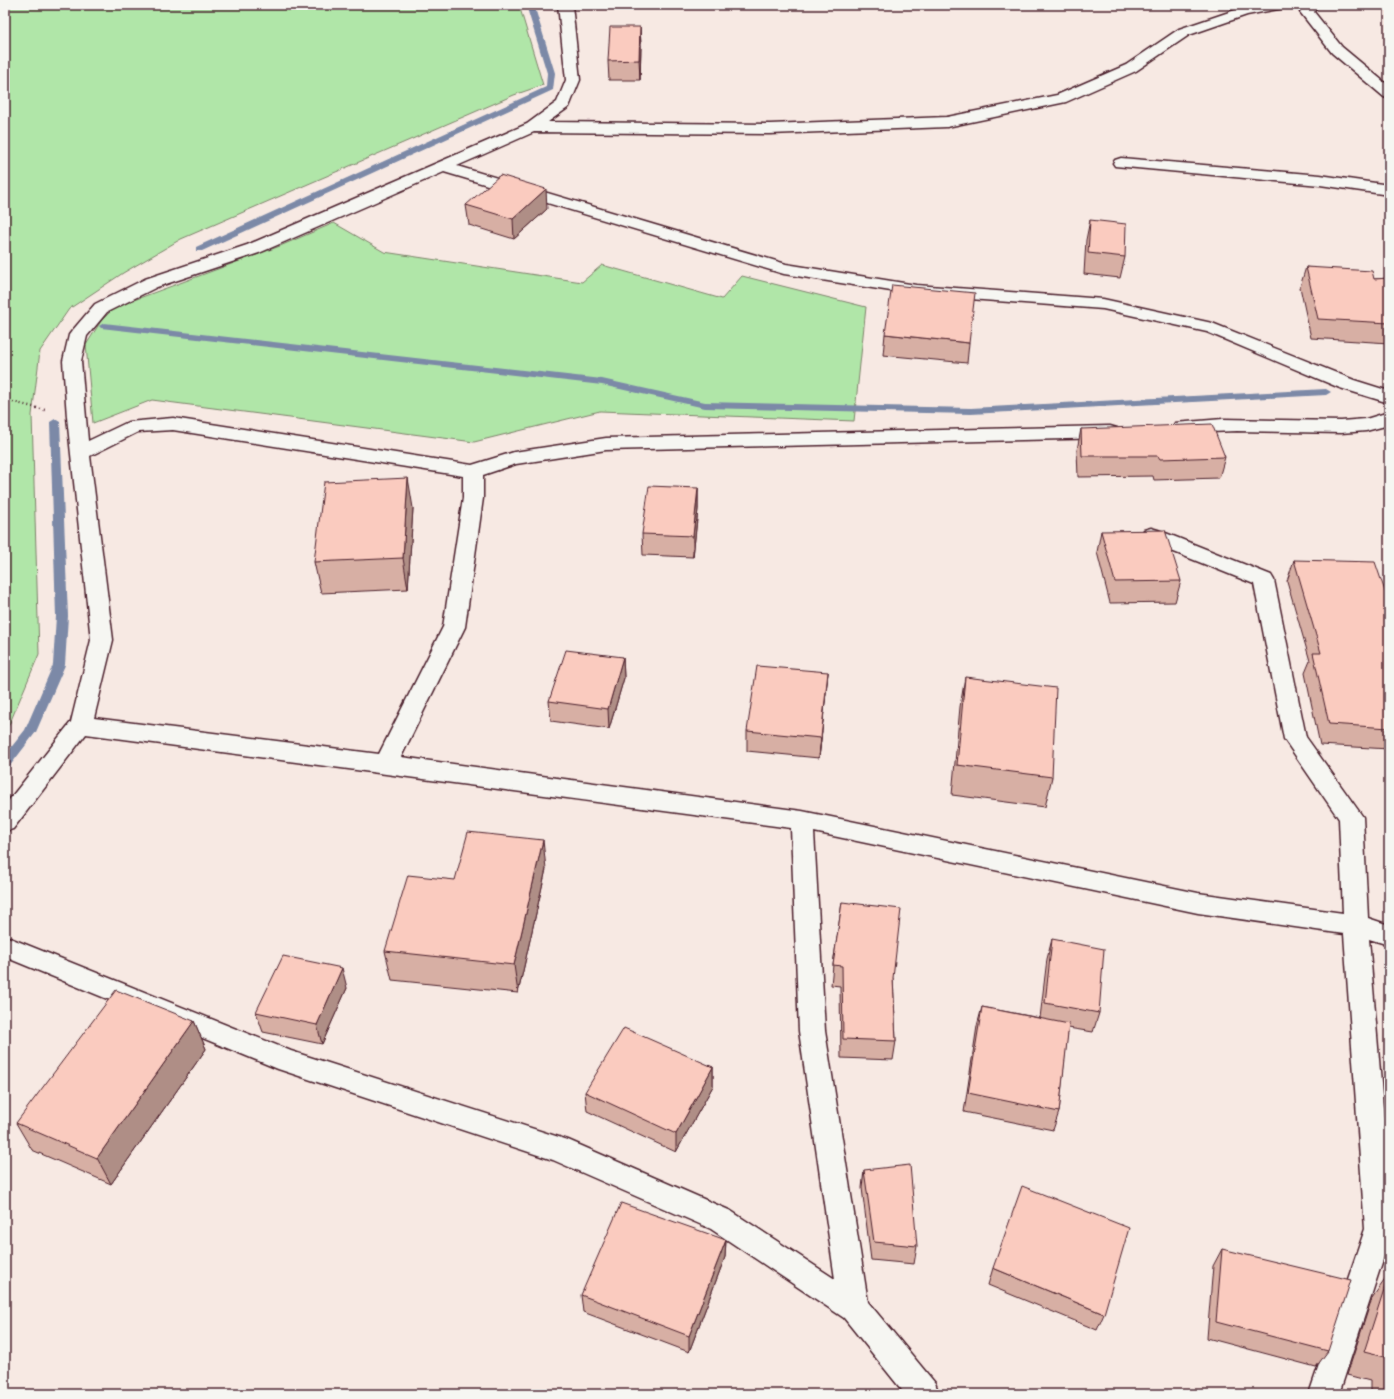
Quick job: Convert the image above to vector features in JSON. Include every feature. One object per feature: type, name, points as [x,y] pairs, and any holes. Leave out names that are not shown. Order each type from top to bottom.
[{"type":"street","points":[[5,822],[81,725],[102,640],[76,417],[72,361],[78,335],[102,308],[151,283],[253,249],[532,127],[564,104],[573,80],[565,5]]},
{"type":"street","points":[[532,127],[770,129],[947,122],[1061,99],[1131,68],[1184,32],[1244,12],[1279,5]]},
{"type":"street","points":[[1311,5],[1307,12],[1337,50],[1389,94]]},
{"type":"street","points":[[1121,163],[1320,180],[1389,190]]},
{"type":"street","points":[[442,166],[784,268],[916,290],[1103,304],[1212,328],[1347,384],[1389,397]]},
{"type":"street","points":[[1168,428],[1220,424],[1354,427],[1379,422],[1389,418]]},
{"type":"street","points":[[80,453],[135,426],[173,424],[281,442],[473,470],[514,458],[606,444],[1130,431]]},
{"type":"street","points":[[386,764],[454,627],[473,498],[473,470]]},
{"type":"street","points":[[1150,535],[1264,580],[1295,739],[1351,817],[1356,925],[1379,1229],[1324,1394]]},
{"type":"street","points":[[81,725],[802,820],[1198,903],[1356,925],[1389,935]]},
{"type":"street","points":[[802,820],[812,1031],[854,1308]]},
{"type":"street","points":[[5,946],[287,1061],[558,1149],[721,1220],[854,1308],[924,1394]]},
{"type":"path","points":[[5,400],[76,417]]},
{"type":"green space","points":[[5,5],[519,5],[543,85],[514,95],[181,239],[123,273],[69,309],[40,351],[32,415],[39,654],[9,725],[5,730]]},
{"type":"green space","points":[[334,223],[384,252],[582,282],[602,265],[722,299],[742,276],[866,307],[854,421],[600,411],[474,442],[152,400],[93,423],[86,345],[101,321],[115,307],[280,246]]},
{"type":"building","points":[[610,27],[640,27],[639,60],[608,61]]},
{"type":"building","points":[[500,175],[546,189],[513,219],[466,205]]},
{"type":"building","points":[[1090,220],[1126,224],[1125,257],[1088,253]]},
{"type":"building","points":[[1306,267],[1372,271],[1374,279],[1389,278],[1389,323],[1318,319]]},
{"type":"building","points":[[892,285],[975,293],[969,343],[885,334]]},
{"type":"building","points":[[1212,424],[1225,457],[1160,459],[1158,456],[1082,456],[1081,429]]},
{"type":"building","points":[[408,478],[403,558],[314,562],[324,482]]},
{"type":"building","points":[[649,486],[698,488],[693,536],[642,534]]},
{"type":"building","points":[[1165,530],[1181,581],[1115,582],[1101,531]]},
{"type":"building","points":[[1294,560],[1375,562],[1389,603],[1389,728],[1329,724],[1313,653],[1321,653]]},
{"type":"building","points":[[566,650],[623,657],[608,709],[549,701]]},
{"type":"building","points":[[757,666],[828,672],[821,738],[747,731]]},
{"type":"building","points":[[965,677],[1056,688],[1052,777],[957,765]]},
{"type":"building","points":[[468,832],[543,840],[514,965],[385,951],[408,875],[455,880]]},
{"type":"building","points":[[842,902],[901,909],[893,978],[896,1041],[843,1039],[842,966],[833,965]]},
{"type":"building","points":[[1052,939],[1104,949],[1099,1013],[1045,1003]]},
{"type":"building","points":[[283,956],[342,968],[317,1025],[256,1012]]},
{"type":"building","points":[[116,990],[194,1021],[97,1158],[16,1123]]},
{"type":"building","points":[[982,1007],[1069,1024],[1059,1112],[968,1093]]},
{"type":"building","points":[[624,1028],[713,1067],[676,1134],[585,1092]]},
{"type":"building","points":[[910,1165],[917,1246],[874,1242],[864,1170]]},
{"type":"building","points":[[1022,1186],[1129,1228],[1104,1314],[993,1268]]},
{"type":"building","points":[[621,1203],[726,1240],[689,1336],[581,1295]]},
{"type":"building","points":[[1222,1249],[1351,1280],[1328,1351],[1216,1322]]},
{"type":"building","points":[[1389,1274],[1388,1394],[1388,1358],[1364,1352]]},
{"type":"building","points":[[364,1390],[379,1394],[363,1394]]},
{"type":"waterway","points":[[199,249],[550,88],[551,73],[530,5]]},
{"type":"waterway","points":[[104,326],[602,382],[705,405],[971,411],[1326,392]]},
{"type":"waterway","points":[[5,764],[30,732],[59,665],[62,616],[55,422]]}]
